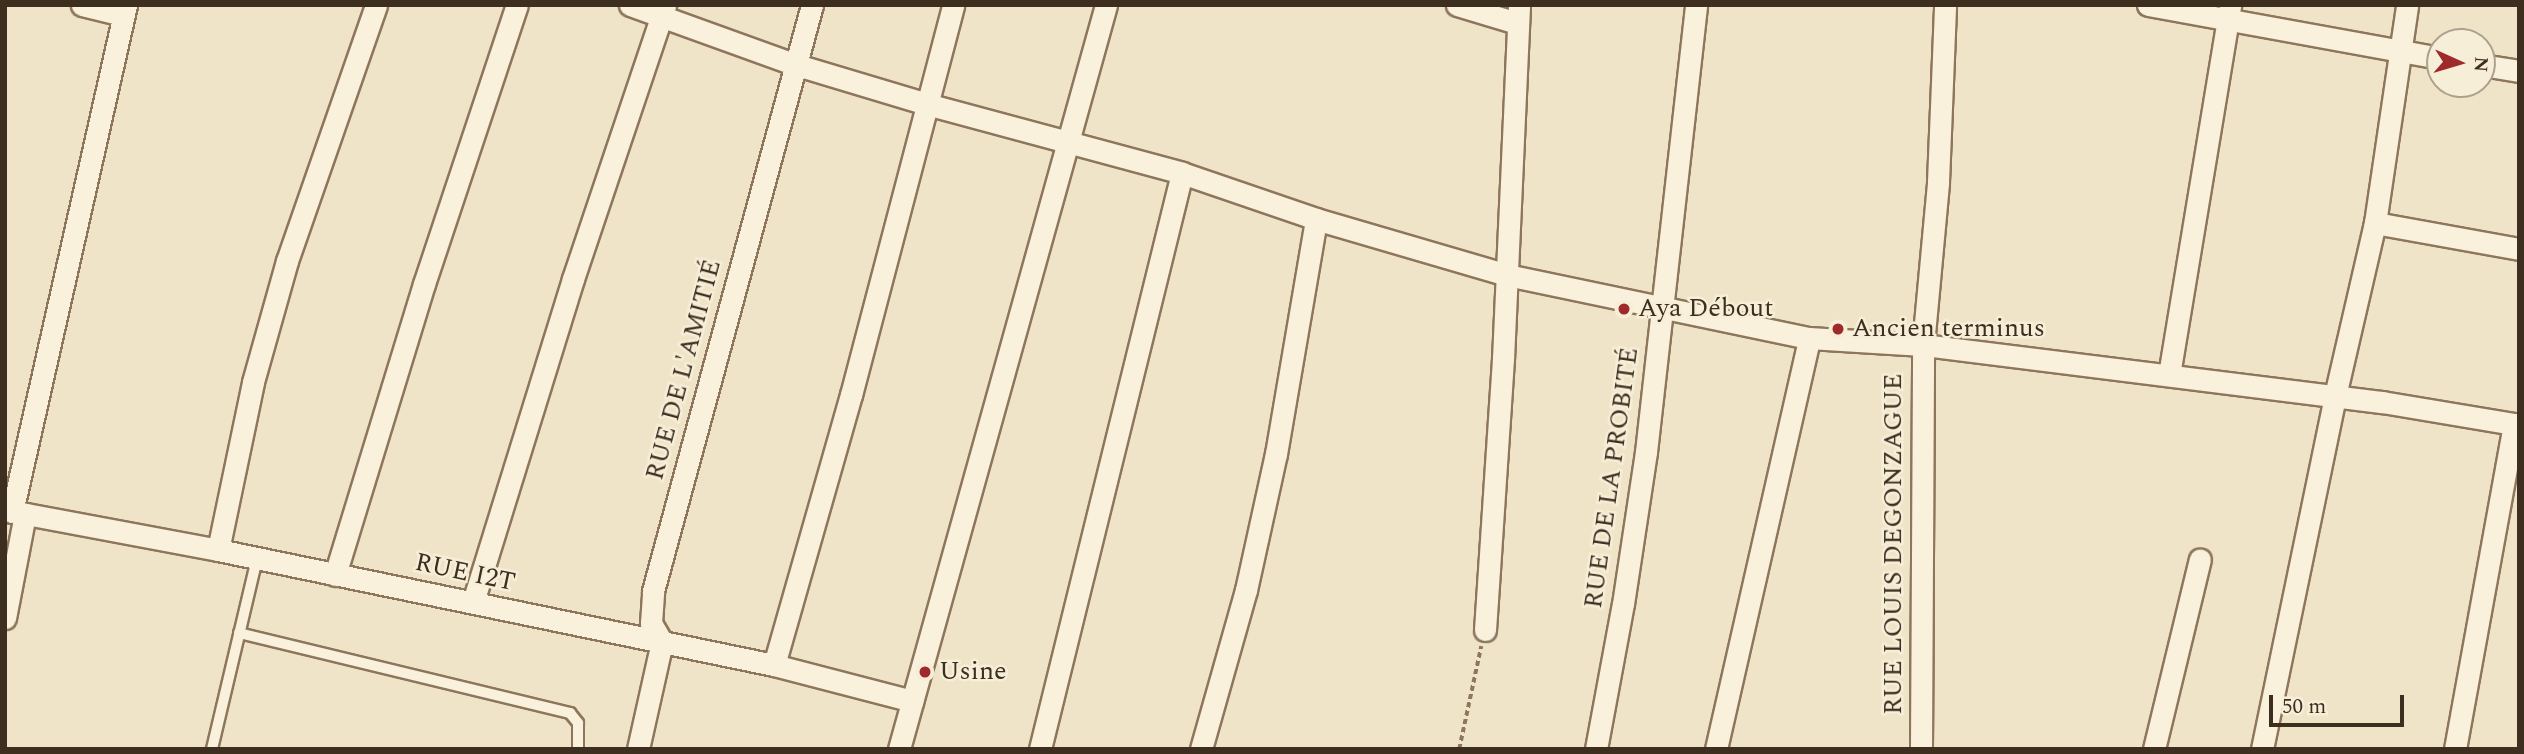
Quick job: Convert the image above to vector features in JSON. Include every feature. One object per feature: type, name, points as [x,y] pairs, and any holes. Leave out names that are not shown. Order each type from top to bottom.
[{"type":"street","points":[[5,618],[14,512],[124,10],[82,5]]},
{"type":"street","points":[[218,550],[253,382],[287,261],[376,5]]},
{"type":"street","points":[[335,575],[424,284],[517,5]]},
{"type":"street","points":[[630,5],[663,10],[797,65],[927,104],[1182,173],[1316,219],[1507,275],[1809,338],[1923,345],[2335,396],[2516,424],[2455,749]]},
{"type":"street","name":"RUE DE L'AMITIÉ","points":[[663,642],[651,623],[653,591],[812,5]]},
{"type":"street","points":[[774,665],[851,396],[953,5]]},
{"type":"street","points":[[899,749],[1106,5]]},
{"type":"street","points":[[1457,5],[1518,14],[1507,275],[1485,630]]},
{"type":"street","name":"RUE DE LA PROBITÉ","points":[[1596,749],[1623,604],[1664,307],[1696,5]]},
{"type":"street","name":"RUE LOUIS DEGONZAGUE","points":[[1921,749],[1923,345],[1938,182],[1945,5]]},
{"type":"street","points":[[2148,5],[2229,12],[2426,56]]},
{"type":"street","points":[[2262,749],[2335,396],[2375,223],[2407,5]]},
{"type":"street","points":[[473,602],[573,279],[663,10]]},
{"type":"street","points":[[2169,375],[2229,12]]},
{"type":"street","points":[[2496,67],[2519,71]]},
{"type":"street","points":[[1040,749],[1182,173]]},
{"type":"street","points":[[1201,749],[1246,590],[1276,454],[1316,219]]},
{"type":"street","points":[[2375,223],[2519,249]]},
{"type":"street","points":[[1716,749],[1809,338]]},
{"type":"street","name":"RUE I2T","points":[[14,512],[218,550],[774,665],[912,701]]},
{"type":"street","points":[[2154,749],[2200,559]]},
{"type":"street","points":[[638,749],[663,642]]},
{"type":"lane","points":[[212,749],[257,558]]},
{"type":"lane","points":[[239,634],[570,713],[578,723],[578,749]]},
{"type":"path","points":[[1459,749],[1485,630]]},
{"type":"place","name":"Aya Débout","points":[[1624,309]]},
{"type":"place","name":"Ancien terminus","points":[[1838,329]]},
{"type":"place","name":"Usine","points":[[925,672]]}]
